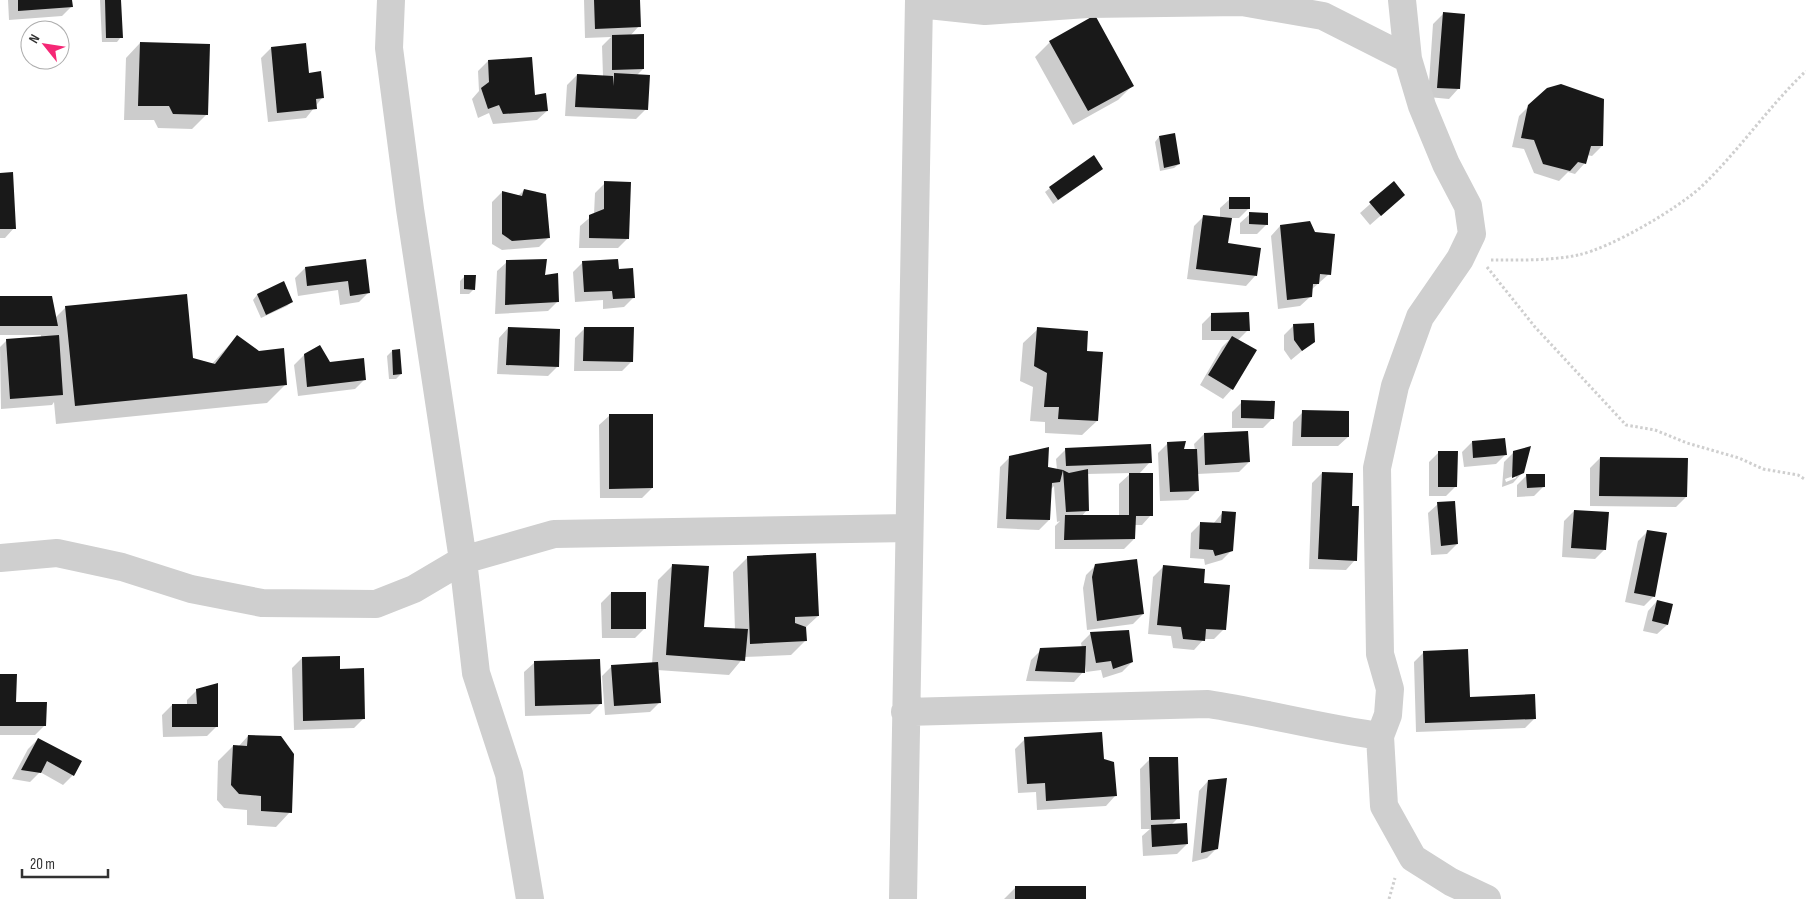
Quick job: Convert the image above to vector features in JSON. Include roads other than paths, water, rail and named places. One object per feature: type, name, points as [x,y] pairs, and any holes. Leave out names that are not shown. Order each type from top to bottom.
[{"type":"street","points":[[390,0],[389,48],[411,219],[463,560],[476,673],[509,774],[530,899]]},
{"type":"street","points":[[1402,0],[1408,59],[1422,106],[1446,164],[1468,206],[1472,234],[1460,259],[1420,317],[1394,386],[1377,468],[1380,654],[1390,689],[1388,715],[1380,736],[1384,806],[1413,858],[1451,882],[1487,899]]},
{"type":"street","points":[[903,899],[919,2],[985,11],[1087,4],[1242,2],[1323,16],[1408,59]]},
{"type":"street","points":[[0,558],[57,553],[122,567],[191,589],[262,603],[376,604],[414,588],[463,560],[554,534],[909,528]]},
{"type":"street","points":[[905,712],[1208,704],[1254,711],[1330,730],[1380,736]]}]
